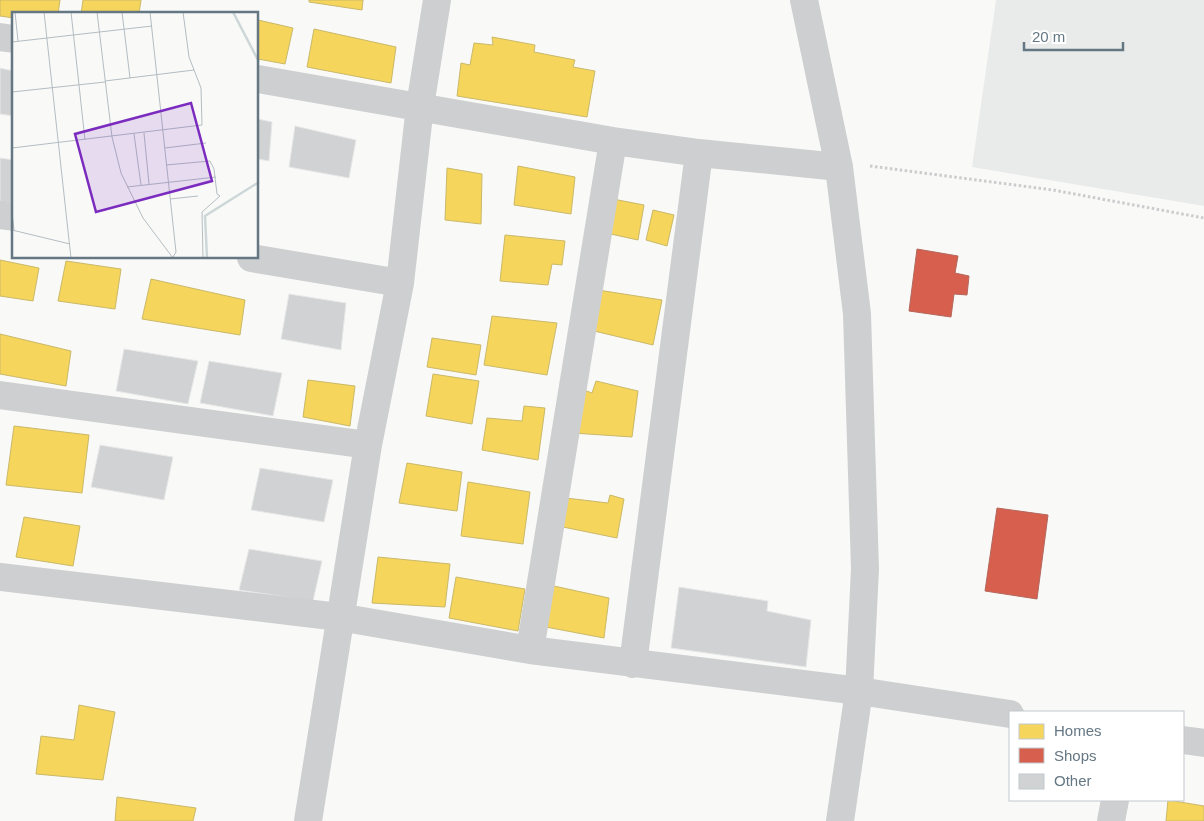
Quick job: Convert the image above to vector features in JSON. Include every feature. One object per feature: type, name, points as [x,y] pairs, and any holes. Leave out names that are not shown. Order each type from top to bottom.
[{"type":"street","points":[[308,821],[339,617],[368,445],[400,283],[420,106],[437,0]]},
{"type":"street","points":[[804,0],[839,167],[857,324],[865,569],[859,691],[840,821]]},
{"type":"street","points":[[259,79],[613,141],[698,153],[839,167]]},
{"type":"street","points":[[530,650],[613,141]]},
{"type":"street","points":[[633,664],[698,153]]},
{"type":"street","points":[[257,259],[400,283]]},
{"type":"street","points":[[0,394],[368,445]]},
{"type":"street","points":[[0,577],[339,617],[530,650],[859,691],[1009,714]]},
{"type":"street","points":[[1184,740],[1204,743]]},
{"type":"street","points":[[1111,821],[1115,801]]},
{"type":"path","points":[[839,167],[877,166],[985,180],[1053,190],[1204,218]]},
{"type":"shaded area","points":[[996,0],[1204,0],[1204,206],[972,167]]},
{"type":"building: Homes","points":[[0,0],[60,0],[58,12],[12,12],[12,18],[0,16]]},
{"type":"building: Homes","points":[[83,0],[141,0],[139,12],[81,12]]},
{"type":"building: Homes","points":[[309,0],[363,0],[362,10],[309,2]]},
{"type":"building: Homes","points":[[259,20],[293,28],[285,64],[259,59]]},
{"type":"building: Homes","points":[[314,29],[396,47],[391,83],[307,67]]},
{"type":"building: Homes","points":[[492,37],[535,45],[534,52],[575,60],[573,67],[595,71],[587,117],[457,96],[461,63],[470,65],[474,43],[493,45]]},
{"type":"building: Homes","points":[[518,166],[575,177],[571,214],[514,205]]},
{"type":"building: Homes","points":[[447,168],[482,174],[481,224],[445,220]]},
{"type":"building: Homes","points":[[613,199],[644,205],[638,240],[606,233]]},
{"type":"building: Homes","points":[[653,210],[674,215],[667,246],[646,240]]},
{"type":"building: Homes","points":[[505,235],[565,241],[562,265],[552,264],[548,285],[500,281]]},
{"type":"building: Homes","points":[[0,260],[39,268],[33,301],[0,296]]},
{"type":"building: Homes","points":[[66,261],[121,269],[115,309],[58,301]]},
{"type":"building: Homes","points":[[151,279],[245,300],[240,335],[142,319]]},
{"type":"building: Homes","points":[[598,290],[662,300],[653,345],[594,331]]},
{"type":"building: Homes","points":[[492,316],[557,323],[547,375],[484,365]]},
{"type":"building: Homes","points":[[0,334],[71,351],[66,386],[0,374]]},
{"type":"building: Homes","points":[[432,338],[481,345],[476,375],[427,367]]},
{"type":"building: Homes","points":[[433,374],[479,381],[472,424],[426,416]]},
{"type":"building: Homes","points":[[308,380],[355,386],[350,426],[303,417]]},
{"type":"building: Homes","points":[[596,381],[638,391],[632,437],[573,433],[584,390],[592,393]]},
{"type":"building: Homes","points":[[524,406],[545,408],[538,460],[482,450],[487,418],[522,421]]},
{"type":"building: Homes","points":[[14,426],[89,435],[82,493],[6,485]]},
{"type":"building: Homes","points":[[407,463],[462,472],[457,511],[399,503]]},
{"type":"building: Homes","points":[[468,482],[530,492],[523,544],[461,536]]},
{"type":"building: Homes","points":[[610,495],[624,499],[617,538],[563,527],[566,498],[608,503]]},
{"type":"building: Homes","points":[[24,517],[80,526],[73,566],[16,557]]},
{"type":"building: Homes","points":[[378,557],[450,564],[445,607],[372,603]]},
{"type":"building: Homes","points":[[456,577],[525,589],[518,631],[449,618]]},
{"type":"building: Homes","points":[[554,586],[609,598],[604,638],[546,627]]},
{"type":"building: Homes","points":[[79,705],[115,712],[103,780],[36,774],[41,736],[74,740]]},
{"type":"building: Homes","points":[[117,797],[196,808],[193,821],[115,821]]},
{"type":"building: Homes","points":[[1168,801],[1204,806],[1204,821],[1166,821]]},
{"type":"building: Shops","points":[[917,249],[958,256],[955,273],[969,276],[967,295],[954,294],[951,317],[909,311]]},
{"type":"building: Shops","points":[[997,508],[1048,515],[1037,599],[985,591]]},
{"type":"building: Other","points":[[0,68],[12,71],[12,116],[0,114]]},
{"type":"building: Other","points":[[259,119],[272,122],[269,161],[259,159]]},
{"type":"building: Other","points":[[295,126],[356,140],[349,178],[289,167]]},
{"type":"building: Other","points":[[0,158],[12,160],[12,206],[0,203]]},
{"type":"building: Other","points":[[289,294],[346,303],[341,350],[281,339]]},
{"type":"building: Other","points":[[124,349],[198,361],[188,404],[116,391]]},
{"type":"building: Other","points":[[209,361],[282,373],[273,416],[200,403]]},
{"type":"building: Other","points":[[100,445],[173,457],[164,500],[91,487]]},
{"type":"building: Other","points":[[260,468],[333,480],[324,522],[251,510]]},
{"type":"building: Other","points":[[249,549],[322,561],[313,601],[239,590]]},
{"type":"building: Other","points":[[679,587],[768,601],[767,611],[811,620],[806,667],[671,648]]}]
